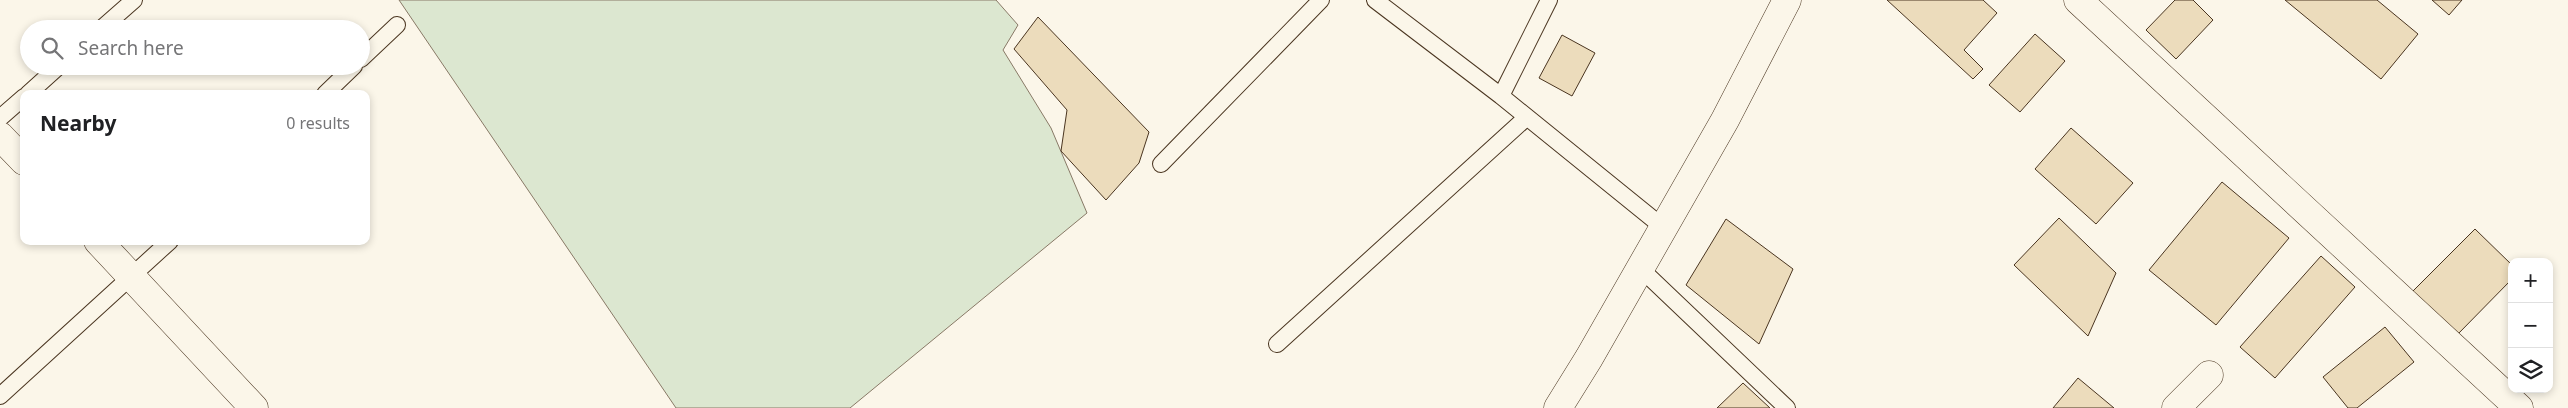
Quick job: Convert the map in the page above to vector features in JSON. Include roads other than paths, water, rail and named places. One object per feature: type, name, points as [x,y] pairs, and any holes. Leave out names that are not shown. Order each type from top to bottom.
[{"type":"street","points":[[1558,408],[1640,270],[1725,120],[1787,0]]},
{"type":"street","points":[[2078,0],[2519,408]]},
{"type":"street","points":[[0,136],[20,157]]},
{"type":"street","points":[[102,245],[254,408]]},
{"type":"street","points":[[2176,408],[2209,375]]},
{"type":"lane","points":[[111,20],[134,0]]},
{"type":"lane","points":[[1161,164],[1321,0]]},
{"type":"lane","points":[[1375,0],[1527,117],[1664,228]]},
{"type":"lane","points":[[1500,96],[1549,0]]},
{"type":"lane","points":[[370,50],[396,25]]},
{"type":"lane","points":[[32,90],[49,75]]},
{"type":"lane","points":[[329,90],[345,75]]},
{"type":"lane","points":[[0,118],[20,100]]},
{"type":"lane","points":[[1277,344],[1527,117]]},
{"type":"lane","points":[[0,396],[166,245]]},
{"type":"lane","points":[[1640,270],[1787,408]]}]
